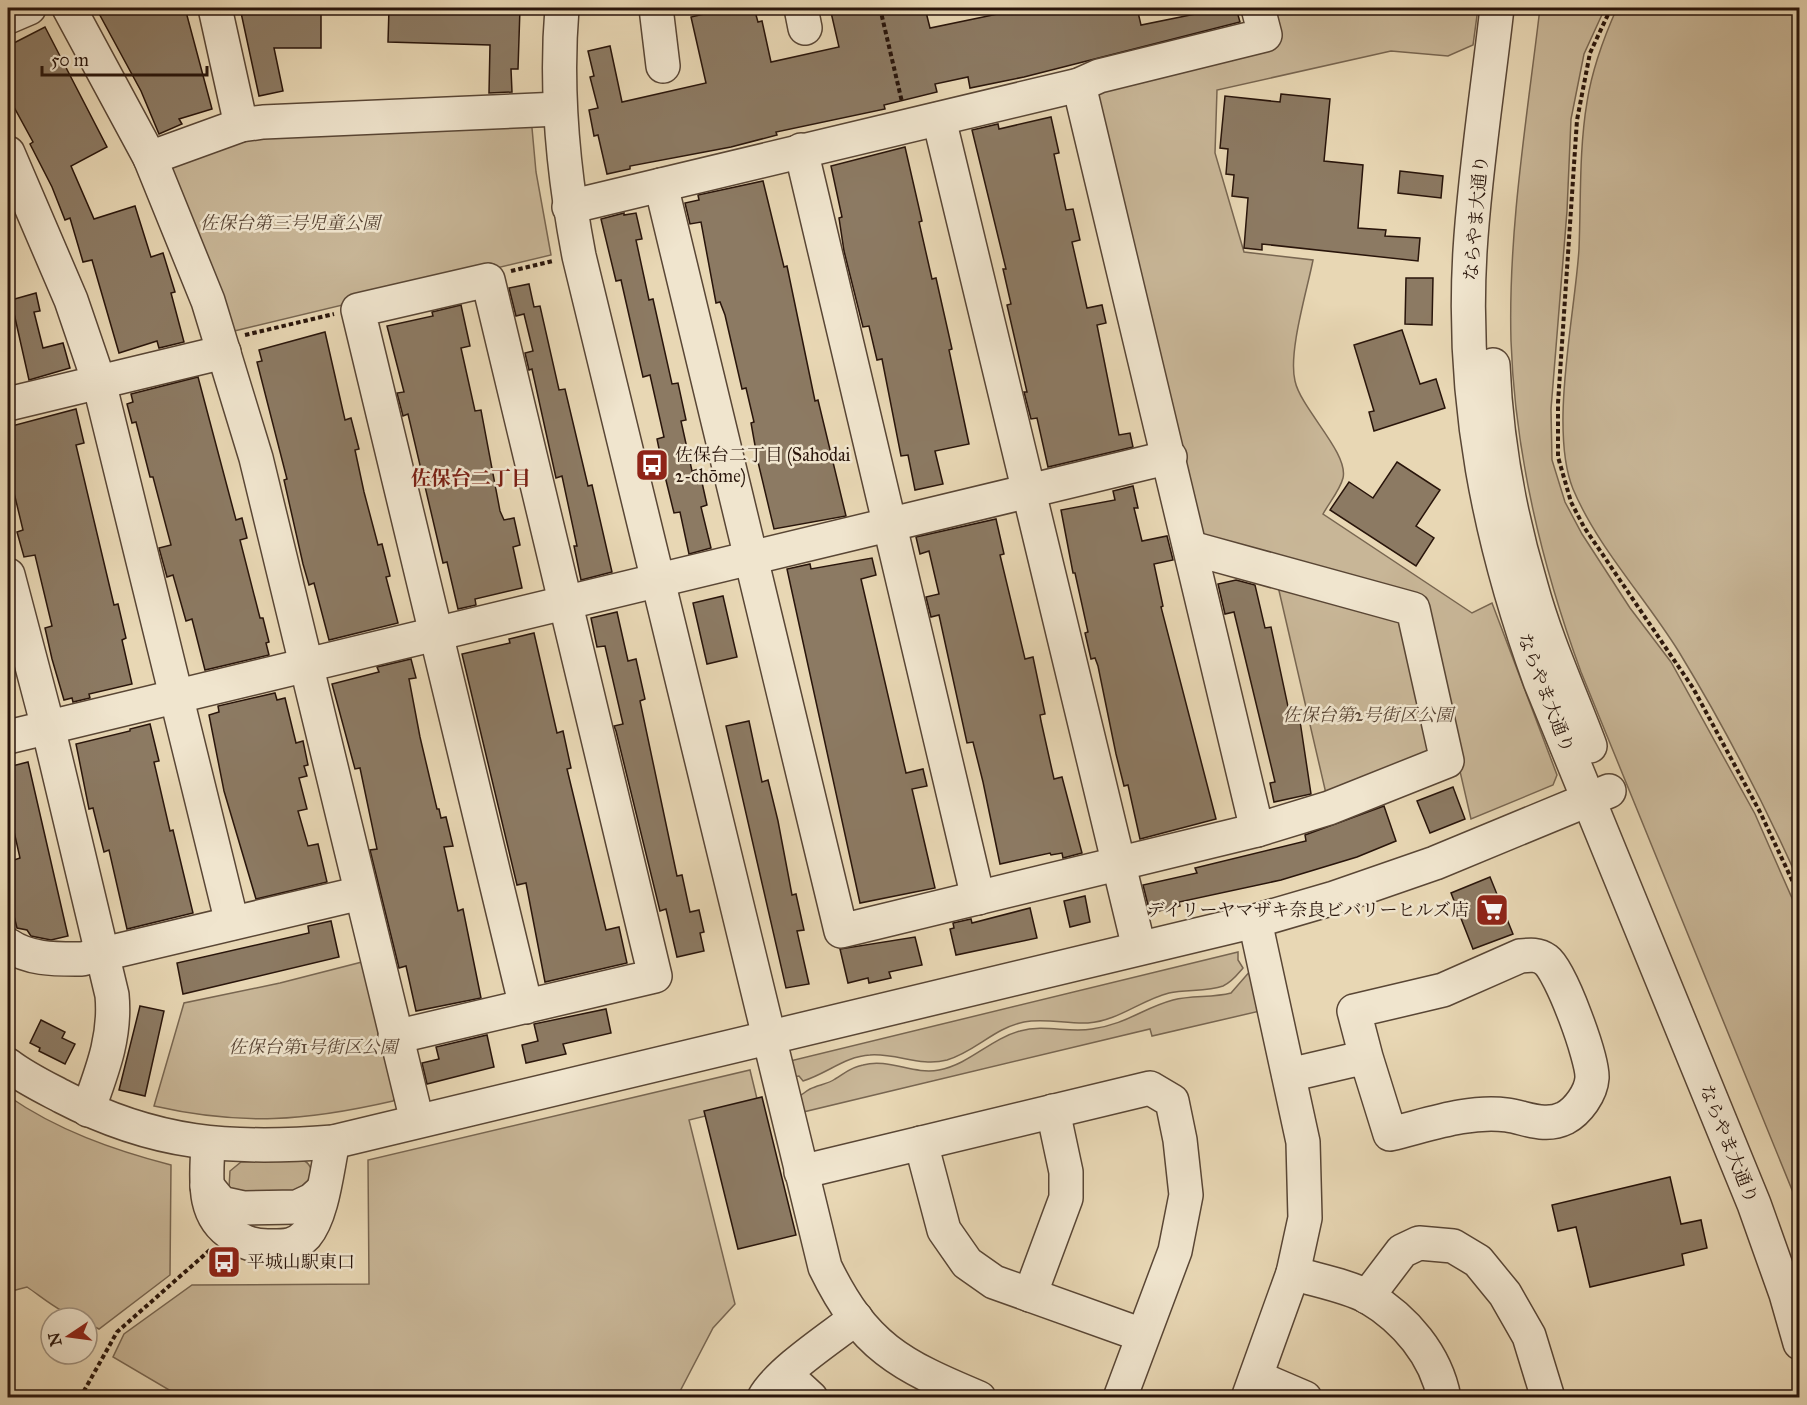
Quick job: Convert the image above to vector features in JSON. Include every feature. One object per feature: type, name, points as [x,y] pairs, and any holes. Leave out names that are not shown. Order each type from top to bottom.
[{"type":"street","points":[[8,17],[29,8]]},
{"type":"street","points":[[69,8],[150,158],[208,301],[224,352],[256,458],[417,1121]]},
{"type":"street","points":[[215,8],[241,125]]},
{"type":"street","points":[[562,8],[559,109],[569,207],[579,256],[660,581],[825,1267],[837,1291],[874,1341],[903,1363],[926,1376],[979,1398]]},
{"type":"street","points":[[656,8],[663,66]]},
{"type":"street","points":[[569,207],[1079,85],[1099,76],[1265,35],[1258,8]]},
{"type":"street","name":"ならやま大通り","points":[[1497,8],[1470,251],[1469,342],[1474,419],[1488,507],[1516,616],[1759,1155],[1800,1267]]},
{"type":"street","name":"ならやま大通り","points":[[1519,8],[1493,247],[1491,321],[1494,383],[1504,467],[1531,587],[1598,795],[1754,1204],[1786,1294],[1800,1343]]},
{"type":"street","points":[[1079,85],[1170,457],[1257,830]]},
{"type":"street","points":[[150,158],[241,125],[275,121],[559,109]]},
{"type":"street","points":[[923,122],[1029,492],[1139,948]]},
{"type":"street","points":[[801,150],[978,898]]},
{"type":"street","points":[[8,153],[71,300],[99,382],[232,923]]},
{"type":"street","points":[[661,185],[841,930],[1257,830],[1329,808],[1447,761],[1413,609],[1191,548]]},
{"type":"street","points":[[395,1037],[525,1007],[655,976],[488,280],[358,310],[525,1007]]},
{"type":"street","points":[[8,404],[224,352]]},
{"type":"street","points":[[8,737],[1170,457]]},
{"type":"street","points":[[8,575],[48,727],[112,995],[114,1026],[111,1048],[88,1110]]},
{"type":"street","points":[[8,1065],[21,1075],[88,1110],[152,1134],[208,1143],[273,1146],[333,1142],[1255,921],[1334,898],[1435,863],[1598,795]]},
{"type":"street","points":[[8,945],[27,955],[50,959],[82,959],[360,893]]},
{"type":"street","points":[[1255,921],[1304,1142],[1305,1218],[1293,1273],[1252,1387],[1305,1398]]},
{"type":"street","points":[[1534,954],[1547,960],[1556,972],[1588,1055],[1592,1081],[1581,1104],[1565,1118],[1550,1123],[1484,1114],[1462,1116],[1390,1134],[1366,1057],[1354,1011],[1443,990],[1520,956],[1534,954]]},
{"type":"street","points":[[1289,1075],[1366,1057]]},
{"type":"street","points":[[801,1172],[1150,1088],[1172,1101],[1180,1140],[1186,1195],[1175,1251],[1120,1398]]},
{"type":"street","points":[[1030,1294],[1066,1198],[1066,1172],[1053,1111]]},
{"type":"street","points":[[208,1143],[207,1186],[212,1214],[228,1232],[254,1246],[288,1246],[299,1242],[314,1223],[333,1142]]},
{"type":"street","points":[[921,1143],[944,1230],[967,1263],[994,1282],[1142,1335]]},
{"type":"street","points":[[207,1186],[221,1203],[244,1208],[297,1207],[312,1200],[322,1191]]},
{"type":"street","points":[[1367,1297],[1402,1251],[1419,1243],[1453,1246],[1478,1261],[1505,1294],[1529,1336],[1548,1398]]},
{"type":"street","points":[[1293,1273],[1367,1297],[1407,1327],[1430,1359],[1441,1382],[1444,1398]]},
{"type":"street","points":[[775,1386],[856,1318]]},
{"type":"street","points":[[775,1386],[811,1398]]},
{"type":"path","points":[[880,8],[923,122]]},
{"type":"path","points":[[1611,8],[1590,53],[1577,120],[1558,403],[1558,457],[1565,487],[1580,519],[1692,688],[1760,812],[1800,897]]},
{"type":"path","points":[[488,280],[497,274],[579,256]]},
{"type":"path","points":[[224,352],[232,338],[358,310]]},
{"type":"path","points":[[80,1398],[117,1332],[164,1293],[228,1232]]},
{"type":"green space","points":[[1267,8],[1478,8],[1473,45],[1448,56],[1391,51],[1217,90],[1215,153],[1244,252],[1313,260],[1296,338],[1294,369],[1299,392],[1339,456],[1343,468],[1342,483],[1323,514],[1472,613],[1492,603],[1557,775],[1553,785],[1471,819],[1421,602],[1208,542],[1197,530],[1092,96],[1101,82],[1275,41]]},
{"type":"green space","points":[[1540,8],[1605,8],[1584,54],[1571,119],[1567,211],[1551,409],[1552,460],[1565,502],[1582,534],[1630,608],[1671,662],[1755,814],[1799,914],[1799,1207],[1581,672],[1554,592],[1533,510],[1518,426],[1511,341],[1511,299],[1515,216]]},
{"type":"green space","points":[[1617,8],[1799,8],[1799,882],[1728,736],[1666,632],[1595,532],[1573,489],[1566,464],[1563,404],[1579,249],[1584,120],[1595,66]]},
{"type":"green space","name":"佐保台第三号児童公園","points":[[525,121],[532,128],[536,172],[551,255],[230,332],[168,176],[175,160],[243,136]]},
{"type":"green space","name":"佐保台第2号街区公園","points":[[1277,582],[1395,615],[1407,627],[1435,744],[1426,759],[1327,798]]},
{"type":"green space","points":[[1238,952],[1238,960],[1243,968],[1223,986],[1169,993],[1109,1018],[1088,1023],[1024,1022],[1003,1029],[967,1052],[947,1060],[927,1062],[880,1055],[861,1056],[803,1081],[799,1076],[791,1077],[786,1062]]},
{"type":"green space","name":"佐保台第1号街区公園","points":[[366,961],[398,1092],[393,1101],[331,1113],[274,1118],[216,1116],[154,1106],[184,1003],[280,983]]},
{"type":"green space","points":[[1251,970],[1260,1011],[1152,1036],[1150,1029],[799,1113],[795,1098],[859,1066],[873,1063],[929,1071],[939,1070],[961,1062],[999,1040],[1020,1031],[1038,1028],[1074,1030],[1104,1027],[1173,1000],[1231,993]]},
{"type":"green space","points":[[750,1070],[758,1103],[689,1120],[735,1304],[713,1328],[677,1397],[181,1397],[113,1357],[124,1334],[192,1285],[369,1284],[368,1160]]},
{"type":"green space","points":[[8,1096],[46,1119],[86,1138],[171,1165],[170,1275],[99,1329],[99,1306],[55,1306],[27,1287],[8,1292]]},
{"type":"green space","points":[[303,1160],[311,1169],[309,1190],[245,1198],[229,1188],[230,1171],[241,1162]]},
{"type":"building","points":[[96,8],[185,8],[212,109],[179,119],[182,124],[159,134],[141,91]]},
{"type":"building","points":[[240,8],[321,8],[321,48],[274,48],[283,91],[259,96]]},
{"type":"building","points":[[389,8],[520,8],[518,69],[511,69],[512,92],[489,93],[490,45],[388,42]]},
{"type":"building","points":[[730,8],[754,8],[758,22],[762,21],[771,62],[839,47],[830,8],[925,8],[930,28],[1026,8],[1137,8],[1141,25],[1215,10],[1214,8],[1236,8],[1240,22],[1024,77],[970,88],[968,77],[935,84],[937,92],[884,105],[885,109],[776,132],[777,135],[731,147],[630,166],[630,169],[607,174],[598,135],[594,136],[589,110],[598,108],[590,77],[594,76],[588,51],[610,46],[622,102],[706,83],[691,17]]},
{"type":"building","points":[[45,27],[107,147],[71,166],[94,219],[135,206],[151,257],[163,253],[175,292],[171,293],[184,342],[159,348],[157,341],[119,353],[92,260],[83,262],[70,218],[65,220],[52,187],[30,144],[33,142],[8,96],[8,46]]},
{"type":"building","points":[[1281,94],[1330,99],[1324,161],[1363,165],[1358,228],[1386,230],[1385,236],[1420,238],[1418,261],[1262,244],[1262,250],[1244,248],[1248,198],[1232,196],[1234,175],[1226,174],[1228,149],[1220,148],[1225,96],[1280,102]]},
{"type":"building","points":[[1051,117],[1059,153],[1054,154],[1066,210],[1073,209],[1080,240],[1072,242],[1087,308],[1102,305],[1106,323],[1097,325],[1119,435],[1130,433],[1133,447],[1048,467],[1037,418],[1031,419],[1024,392],[1027,392],[1007,305],[1011,304],[1003,269],[1006,269],[972,130],[998,124],[999,129]]},
{"type":"building","points":[[905,147],[922,221],[919,222],[932,279],[936,278],[952,349],[949,350],[969,444],[935,451],[943,484],[915,490],[908,455],[901,456],[882,359],[877,360],[869,326],[863,327],[844,251],[839,218],[842,217],[831,166]]},
{"type":"building","points":[[1400,171],[1443,176],[1441,198],[1398,193]]},
{"type":"building","points":[[763,181],[784,267],[787,266],[815,401],[818,400],[846,516],[774,529],[758,462],[751,423],[754,422],[746,388],[742,389],[725,315],[720,302],[716,303],[701,222],[690,224],[685,203],[699,200],[698,195]]},
{"type":"building","points":[[624,213],[624,215],[636,213],[642,239],[636,240],[649,300],[653,299],[672,384],[678,383],[686,420],[681,421],[692,471],[699,469],[707,505],[701,507],[711,548],[689,554],[680,512],[674,513],[663,468],[657,439],[664,437],[650,375],[643,377],[621,280],[616,281],[601,219]]},
{"type":"building","points":[[1406,278],[1433,278],[1432,325],[1405,324]]},
{"type":"building","points":[[529,284],[534,307],[540,306],[559,390],[565,389],[588,486],[592,485],[612,572],[581,580],[574,546],[577,546],[562,476],[556,478],[532,369],[529,370],[525,353],[533,351],[524,314],[516,316],[509,288]]},
{"type":"building","points":[[36,293],[40,311],[34,312],[43,348],[63,343],[70,368],[29,380],[11,300]]},
{"type":"building","points":[[461,305],[470,346],[461,348],[475,411],[481,410],[500,511],[504,520],[514,518],[520,545],[513,547],[522,588],[475,599],[476,605],[458,609],[447,562],[443,563],[408,414],[403,416],[397,393],[404,392],[387,326],[433,316],[432,312]]},
{"type":"building","points":[[1402,330],[1420,384],[1436,379],[1445,408],[1374,431],[1369,412],[1374,411],[1354,345]]},
{"type":"building","points":[[325,332],[345,420],[351,418],[359,449],[355,450],[364,492],[378,545],[382,544],[390,576],[386,577],[398,623],[329,640],[314,583],[309,585],[303,564],[284,480],[287,479],[257,362],[262,361],[259,350]]},
{"type":"building","points":[[198,377],[236,520],[242,518],[247,538],[240,540],[260,618],[263,618],[269,642],[266,643],[269,655],[205,670],[192,619],[186,621],[173,575],[167,577],[159,548],[171,545],[136,422],[132,423],[127,404],[133,402],[131,394]]},
{"type":"building","points":[[76,409],[84,443],[76,445],[114,605],[118,604],[126,638],[122,640],[132,684],[89,694],[90,698],[73,702],[72,698],[64,700],[52,659],[45,628],[52,626],[35,555],[24,557],[17,532],[23,530],[8,468],[8,427]]},
{"type":"building","points":[[1397,462],[1440,490],[1416,526],[1434,538],[1416,566],[1330,510],[1349,482],[1373,498]]},
{"type":"building","points":[[1133,486],[1138,508],[1134,508],[1142,541],[1167,536],[1173,560],[1154,564],[1163,606],[1161,607],[1216,819],[1140,839],[1128,785],[1124,786],[1116,754],[1098,666],[1095,658],[1091,659],[1085,633],[1088,632],[1075,573],[1073,573],[1061,510],[1115,500],[1113,491]]},
{"type":"building","points":[[996,519],[1004,554],[1000,555],[1025,659],[1033,657],[1045,714],[1040,715],[1041,721],[1054,779],[1062,777],[1082,853],[1063,858],[1062,853],[1051,855],[1050,853],[1000,864],[973,742],[967,743],[939,615],[931,617],[926,597],[939,594],[929,551],[920,554],[916,537]]},
{"type":"building","points":[[872,558],[876,575],[861,579],[906,773],[923,769],[927,786],[912,789],[935,888],[860,903],[787,569],[810,564],[811,569]]},
{"type":"building","points":[[1236,580],[1255,585],[1265,628],[1271,627],[1290,716],[1292,715],[1294,722],[1300,721],[1311,794],[1274,802],[1270,783],[1275,782],[1234,612],[1225,614],[1218,584]]},
{"type":"building","points":[[723,596],[737,657],[707,664],[693,603]]},
{"type":"building","points":[[617,612],[628,661],[636,659],[645,699],[640,701],[677,876],[682,875],[690,912],[699,910],[704,932],[700,933],[704,951],[677,957],[666,909],[660,911],[614,726],[623,724],[605,646],[597,647],[591,618]]},
{"type":"building","points":[[534,633],[557,733],[563,731],[571,768],[567,769],[606,930],[619,927],[627,963],[545,982],[526,883],[517,885],[462,654],[510,643],[509,639]]},
{"type":"building","points":[[411,659],[416,678],[409,679],[420,737],[437,809],[439,809],[441,818],[446,817],[453,846],[444,847],[458,911],[463,909],[481,998],[416,1011],[406,966],[399,968],[370,850],[377,849],[360,768],[355,769],[332,684],[379,672],[377,667]]},
{"type":"building","points":[[275,693],[277,700],[285,698],[296,743],[303,741],[308,765],[304,766],[307,776],[299,778],[307,809],[298,811],[308,846],[318,844],[327,882],[256,899],[224,791],[209,715],[219,712],[218,706]]},
{"type":"building","points":[[749,721],[762,782],[768,780],[792,895],[796,894],[804,930],[797,931],[809,984],[786,988],[726,726]]},
{"type":"building","points":[[150,724],[159,761],[154,762],[193,913],[127,929],[109,850],[104,852],[93,808],[89,809],[76,744]]},
{"type":"building","points":[[28,762],[68,936],[51,940],[31,936],[27,930],[17,928],[12,908],[8,909],[8,862],[20,858],[8,805],[8,767]]},
{"type":"building","points":[[1453,787],[1465,819],[1430,833],[1417,801]]},
{"type":"building","points":[[1384,806],[1396,841],[1357,857],[1281,880],[1179,902],[1180,906],[1150,913],[1143,885],[1197,873],[1195,868],[1306,841],[1305,835]]},
{"type":"building","points":[[1490,877],[1513,934],[1473,949],[1451,893]]},
{"type":"building","points":[[1085,896],[1090,922],[1070,927],[1064,901]]},
{"type":"building","points":[[1030,908],[1037,938],[956,955],[950,929],[954,928],[953,923],[971,919],[972,923]]},
{"type":"building","points":[[331,921],[339,957],[183,994],[177,963],[309,933],[308,926]]},
{"type":"building","points":[[915,937],[922,965],[889,972],[891,978],[869,983],[868,978],[848,983],[840,949]]},
{"type":"building","points":[[140,1006],[164,1011],[145,1096],[119,1090]]},
{"type":"building","points":[[606,1009],[611,1033],[563,1044],[566,1054],[526,1063],[522,1045],[538,1041],[534,1024]]},
{"type":"building","points":[[41,1020],[65,1032],[62,1038],[75,1044],[65,1064],[39,1051],[40,1048],[30,1043]]},
{"type":"building","points":[[487,1035],[494,1067],[427,1084],[422,1063],[439,1059],[436,1047]]},
{"type":"building","points":[[762,1097],[796,1235],[738,1249],[704,1111]]},
{"type":"building","points":[[1670,1177],[1681,1224],[1701,1220],[1707,1248],[1682,1254],[1684,1265],[1590,1287],[1576,1227],[1558,1231],[1552,1205]]},
{"type":"place","name":"佐保台二丁目 (Sahodai 2-chōme)","points":[[652,465]]},
{"type":"place","name":"デイリーヤマザキ奈良ビバリーヒルズ店","points":[[1492,910]]},
{"type":"place","name":"平城山駅東口","points":[[224,1262]]},
{"type":"district","name":"佐保台二丁目","points":[[471,478]]}]
